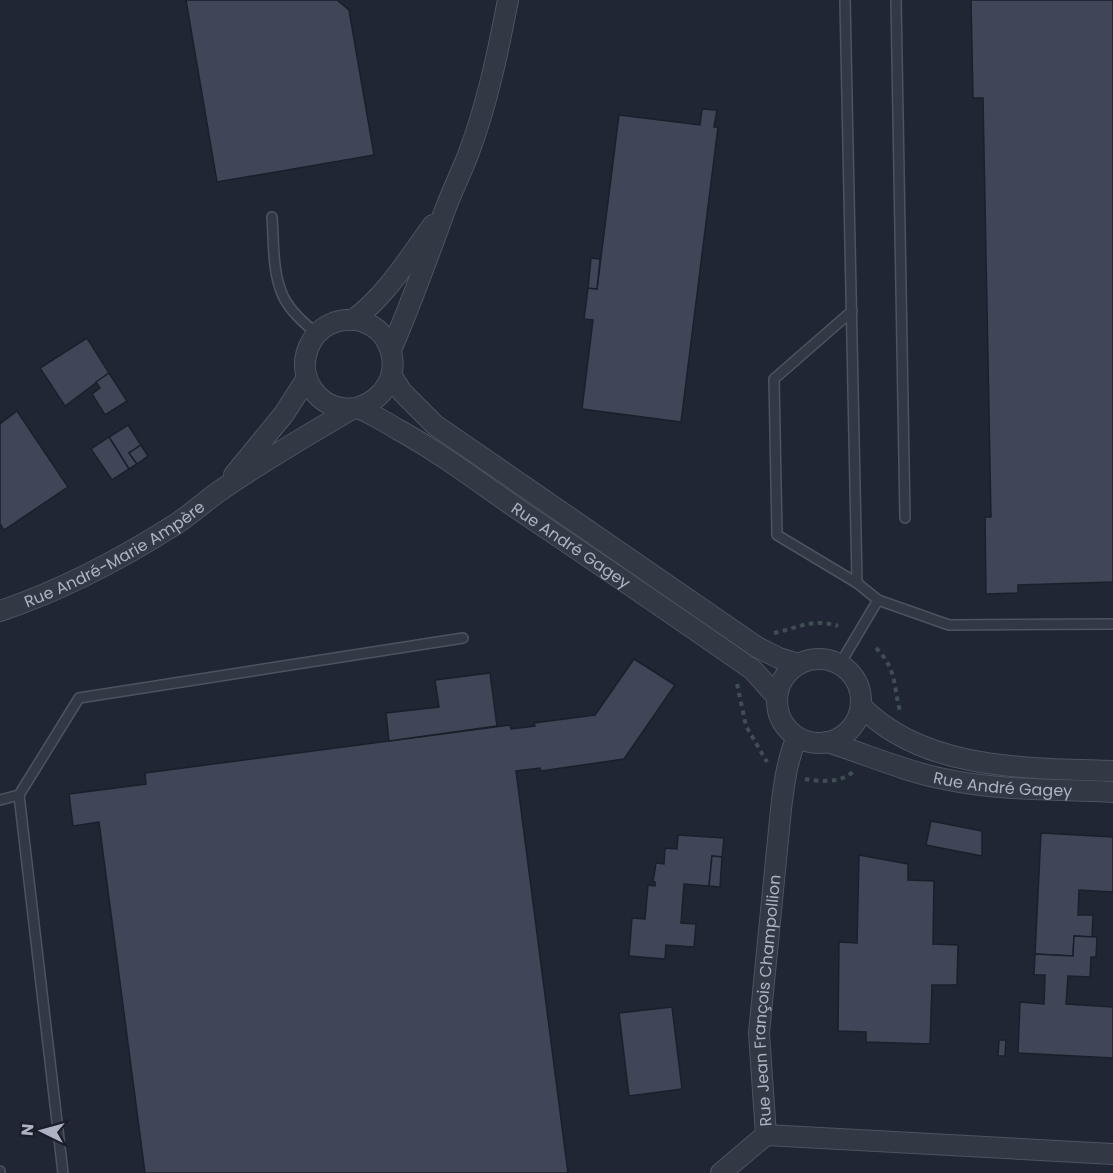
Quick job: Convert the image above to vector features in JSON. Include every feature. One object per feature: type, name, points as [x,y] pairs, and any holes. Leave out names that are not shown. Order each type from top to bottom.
[{"type":"street","points":[[391,350],[468,155],[486,102],[508,0]]},
{"type":"street","points":[[353,320],[386,291],[447,206]]},
{"type":"street","points":[[317,334],[327,326],[340,321],[353,320],[366,323],[385,339],[391,350],[392,376]]},
{"type":"street","name":"Rue André-Marie Ampère","points":[[223,489],[284,414],[307,378],[306,355],[317,334]]},
{"type":"street","name":"Rue André-Marie Ampère","points":[[0,611],[80,579],[131,552],[178,522],[223,489],[354,408],[369,404],[379,397],[392,376]]},
{"type":"street","name":"Rue André Gagey","points":[[392,376],[402,392],[435,425],[757,646],[779,658],[799,664]]},
{"type":"street","points":[[307,378],[320,398],[329,404],[340,408],[354,408]]},
{"type":"street","name":"Rue André Gagey","points":[[354,408],[422,443],[731,654],[753,670],[777,697]]},
{"type":"street","points":[[819,658],[840,664],[857,682],[861,694],[861,706],[857,718],[850,729],[839,738],[827,742],[817,743],[797,737],[781,720],[777,709],[777,697],[783,677],[799,664],[819,658]]},
{"type":"street","name":"Rue André Gagey","points":[[861,706],[873,719],[893,733],[931,751],[951,757],[1012,765],[1113,771]]},
{"type":"street","name":"Rue Jean François Champollion","points":[[797,737],[786,773],[759,1033],[766,1135],[1113,1154]]},
{"type":"street","name":"Rue André Gagey","points":[[827,742],[883,763],[946,780],[1010,788],[1113,792]]},
{"type":"street","points":[[721,1173],[766,1135]]},
{"type":"lane","points":[[845,0],[857,583]]},
{"type":"lane","points":[[896,0],[905,518]]},
{"type":"lane","points":[[272,217],[277,276],[283,296],[294,313],[317,334]]},
{"type":"lane","points":[[852,311],[774,379],[777,536],[857,583],[878,600],[949,625],[1113,624]]},
{"type":"lane","points":[[840,664],[878,600]]},
{"type":"lane","points":[[63,1173],[19,795],[79,698],[463,638]]},
{"type":"lane","points":[[0,800],[19,795]]},
{"type":"path","points":[[768,631],[774,633],[816,622],[838,626]]},
{"type":"path","points":[[876,648],[890,667],[897,689],[901,714]]},
{"type":"path","points":[[737,681],[746,726],[760,753],[772,767]]},
{"type":"path","points":[[798,778],[817,781],[837,780],[848,777],[858,763]]},
{"type":"building","points":[[186,0],[337,0],[349,10],[374,155],[217,182]]},
{"type":"building","points":[[971,0],[1113,0],[1113,582],[1018,585],[1018,593],[986,594],[985,517],[991,517],[983,98],[973,98]]},
{"type":"building","points":[[702,109],[717,110],[714,127],[718,127],[681,422],[582,409],[593,320],[584,319],[588,288],[597,289],[619,115],[700,125]]},
{"type":"building","points":[[591,258],[600,259],[597,289],[588,288]]},
{"type":"building","points":[[87,338],[109,373],[65,406],[40,368]]},
{"type":"building","points":[[109,373],[127,401],[105,415],[92,394],[100,388],[96,382]]},
{"type":"building","points":[[17,411],[68,487],[4,530],[0,524],[0,421],[1,423]]},
{"type":"building","points":[[128,425],[141,445],[129,453],[137,464],[129,469],[109,437]]},
{"type":"building","points":[[109,437],[129,469],[112,480],[91,449]]},
{"type":"building","points":[[141,445],[148,456],[137,464],[129,453]]},
{"type":"building","points":[[634,659],[675,685],[624,759],[541,771],[540,768],[516,771],[568,1173],[145,1173],[99,822],[73,826],[69,794],[146,784],[145,773],[510,725],[511,729],[535,726],[534,723],[595,715]]},
{"type":"building","points":[[490,673],[497,726],[389,741],[386,713],[439,707],[435,680]]},
{"type":"building","points":[[931,821],[982,831],[982,856],[926,845]]},
{"type":"building","points":[[1041,833],[1113,837],[1113,892],[1079,890],[1078,915],[1093,915],[1092,937],[1074,936],[1073,956],[1035,954]]},
{"type":"building","points":[[678,835],[724,838],[722,857],[712,856],[709,886],[684,884],[681,923],[696,924],[694,947],[666,945],[665,959],[629,956],[632,918],[645,919],[648,885],[655,886],[653,882],[656,863],[664,864],[665,848],[677,849]]},
{"type":"building","points":[[859,855],[908,864],[908,880],[934,881],[933,944],[958,945],[957,985],[932,985],[930,1044],[866,1042],[866,1032],[838,1031],[839,942],[857,943]]},
{"type":"building","points":[[712,856],[722,857],[720,887],[709,886]]},
{"type":"building","points":[[1074,936],[1097,937],[1096,957],[1091,957],[1090,977],[1068,976],[1066,1004],[1113,1007],[1113,1058],[1018,1053],[1020,1002],[1044,1004],[1045,975],[1034,975],[1035,954],[1073,956]]},
{"type":"building","points":[[672,1007],[682,1089],[629,1096],[619,1013]]},
{"type":"building","points":[[999,1040],[1006,1040],[1005,1056],[998,1056]]}]
